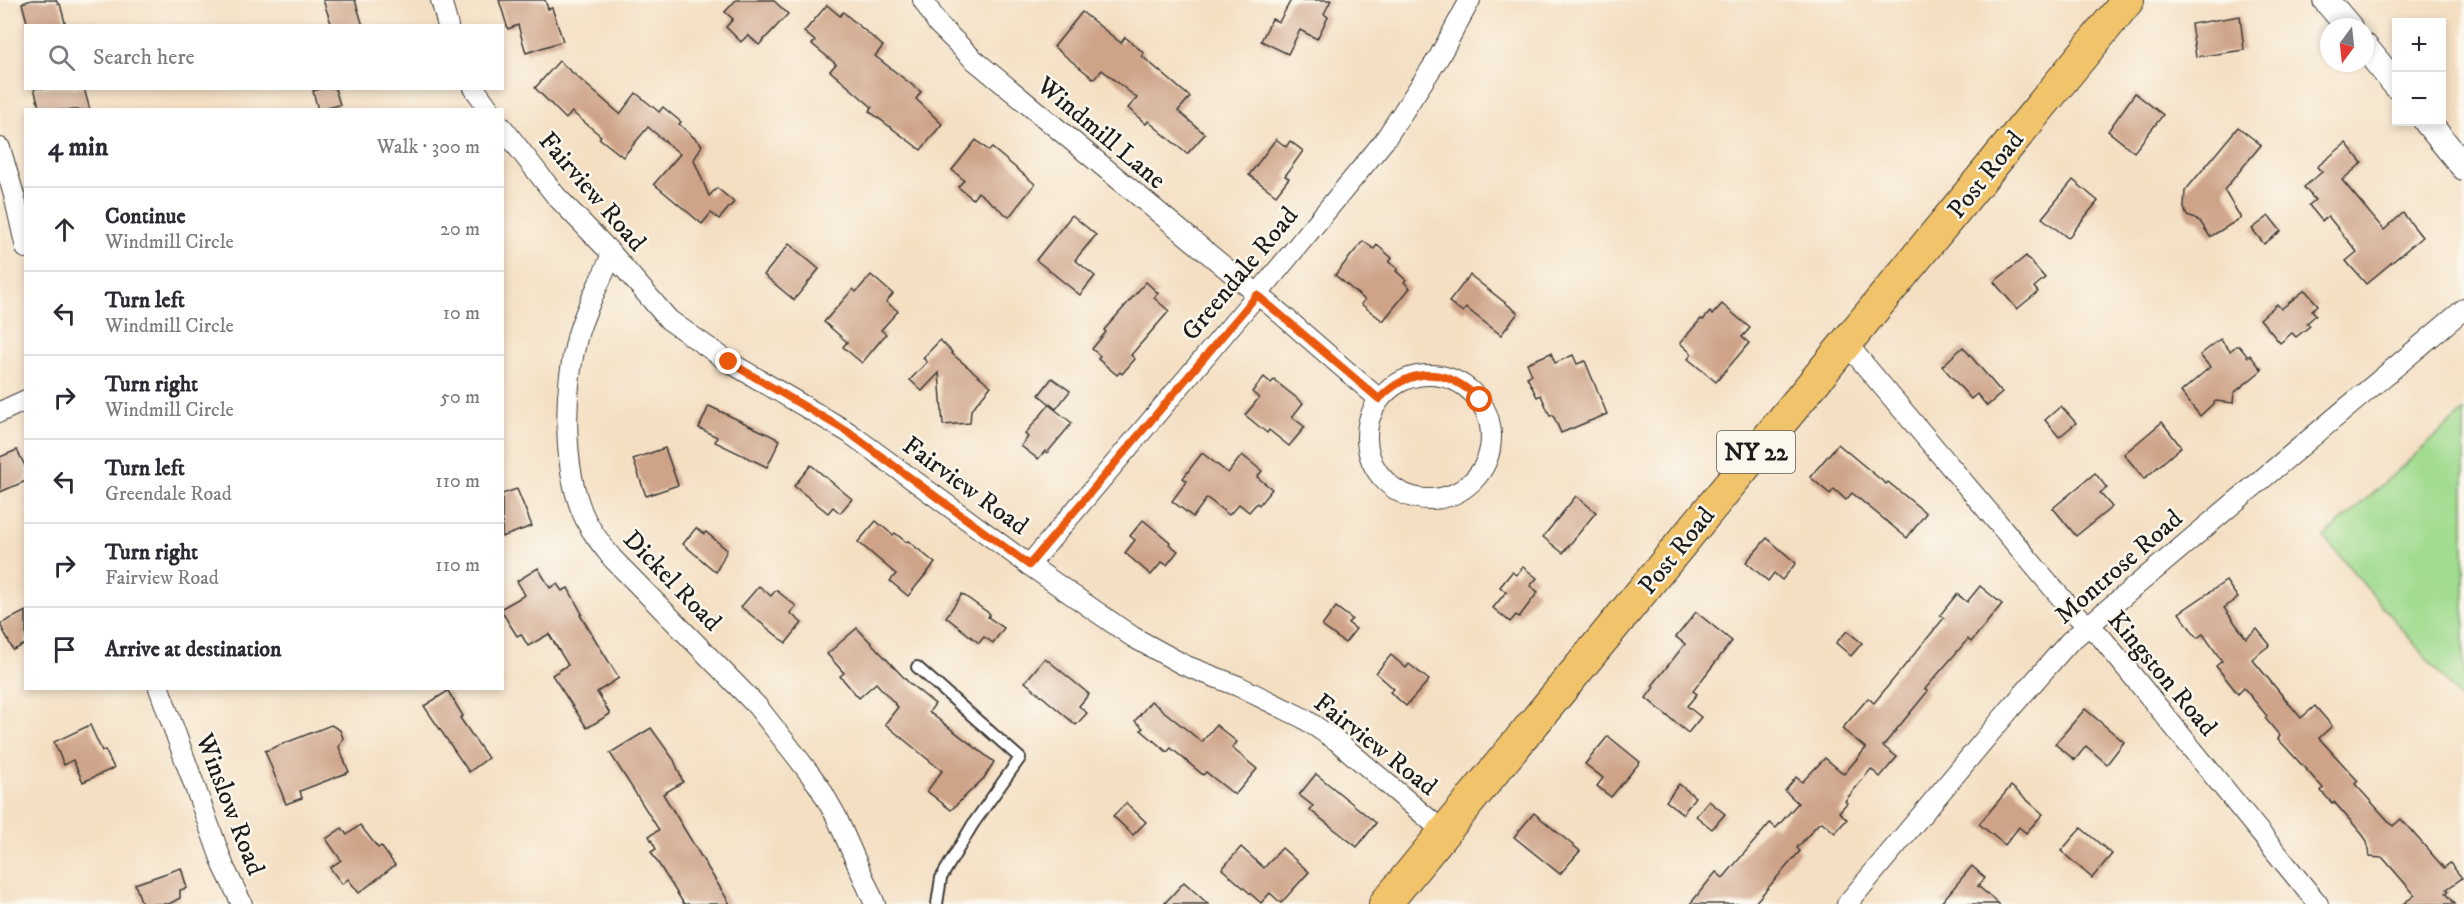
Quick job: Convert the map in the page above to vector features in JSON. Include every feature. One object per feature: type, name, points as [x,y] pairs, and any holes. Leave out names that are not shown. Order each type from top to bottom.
[{"type":"main road","name":"Post Road","points":[[1385,904],[2128,0]]},
{"type":"street","points":[[441,0],[447,24]]},
{"type":"street","name":"Windmill Lane","points":[[923,0],[938,24],[972,58],[1379,399]]},
{"type":"street","name":"Greendale Road","points":[[1029,565],[1257,295],[1383,141],[1439,57],[1470,0]]},
{"type":"street","points":[[2326,0],[2341,18]]},
{"type":"street","points":[[2374,58],[2392,79]]},
{"type":"street","points":[[475,90],[489,108]]},
{"type":"street","points":[[2430,126],[2464,167]]},
{"type":"street","name":"Fairview Road","points":[[504,130],[556,196],[612,254],[669,320],[729,362],[848,432],[1029,565],[1133,637],[1184,665],[1238,686],[1303,718],[1336,741],[1444,832]]},
{"type":"street","points":[[0,148],[24,239]]},
{"type":"street","name":"Dickel Road","points":[[612,254],[577,337],[569,400],[567,440],[574,491],[583,515],[595,536],[613,559],[757,706],[819,786],[836,816],[875,904]]},
{"type":"street","name":"Montrose Road","points":[[1847,904],[2069,642],[2464,309]]},
{"type":"street","name":"Kingston Road","points":[[1846,343],[2074,613],[2101,637],[2318,904]]},
{"type":"street","points":[[1420,375],[1444,376],[1467,386],[1480,400],[1492,429],[1491,448],[1484,468],[1472,484],[1438,500],[1418,499],[1399,492],[1384,481],[1372,462],[1366,442],[1369,417],[1379,399],[1390,387],[1402,380],[1420,375]]},
{"type":"street","points":[[0,412],[24,401]]},
{"type":"street","name":"Winslow Road","points":[[160,690],[224,867],[242,904]]},
{"type":"lane","points":[[917,667],[1020,758],[973,824],[941,878],[937,904]]},
{"type":"green space","points":[[2464,411],[2464,703],[2324,537]]},
{"type":"building","points":[[32,0],[56,0],[60,4],[65,24],[27,24],[22,3]]},
{"type":"building","points":[[323,0],[355,0],[362,24],[331,24]]},
{"type":"building","points":[[499,0],[545,0],[548,9],[552,8],[563,41],[526,53],[518,25],[508,29]]},
{"type":"building","points":[[736,0],[773,0],[788,14],[759,45],[748,35],[741,42],[726,27],[733,19],[725,12]]},
{"type":"building","points":[[1291,0],[1331,0],[1324,14],[1328,17],[1317,39],[1300,30],[1288,54],[1261,41],[1272,19],[1279,22]]},
{"type":"building","points":[[827,5],[840,16],[843,12],[883,46],[875,56],[921,92],[916,99],[942,124],[921,150],[869,111],[872,107],[830,71],[836,64],[812,44],[815,41],[804,32]]},
{"type":"building","points":[[1082,12],[1121,43],[1125,37],[1144,53],[1142,56],[1190,97],[1178,111],[1205,134],[1187,154],[1148,121],[1146,124],[1128,108],[1137,98],[1102,70],[1094,79],[1054,47]]},
{"type":"building","points":[[2240,16],[2244,50],[2196,57],[2191,24]]},
{"type":"building","points":[[559,61],[620,114],[636,93],[659,112],[663,107],[681,122],[679,124],[702,145],[694,160],[709,196],[717,188],[734,202],[719,219],[711,213],[702,224],[654,184],[680,154],[648,127],[623,157],[572,112],[566,119],[535,88]]},
{"type":"building","points":[[35,90],[85,90],[89,108],[39,108]]},
{"type":"building","points":[[336,90],[340,105],[317,108],[313,91]]},
{"type":"building","points":[[2135,93],[2163,115],[2134,152],[2108,131]]},
{"type":"building","points":[[2238,127],[2261,145],[2224,190],[2241,218],[2210,237],[2200,221],[2187,216],[2184,208],[2185,191]]},
{"type":"building","points":[[1276,139],[1286,147],[1290,141],[1303,151],[1285,176],[1289,178],[1276,195],[1249,175]]},
{"type":"building","points":[[976,140],[989,151],[992,148],[1035,184],[1009,217],[978,192],[973,199],[958,187],[964,180],[952,170]]},
{"type":"building","points":[[2346,143],[2362,163],[2342,180],[2384,230],[2403,213],[2422,237],[2366,284],[2346,261],[2357,252],[2328,216],[2322,221],[2309,205],[2315,200],[2304,187],[2322,172],[2317,167]]},
{"type":"building","points":[[2073,180],[2098,201],[2068,238],[2042,218]]},
{"type":"building","points":[[1072,215],[1096,235],[1075,260],[1095,276],[1080,295],[1036,260]]},
{"type":"building","points":[[2269,216],[2281,231],[2264,244],[2252,229]]},
{"type":"building","points":[[1363,241],[1374,249],[1377,245],[1392,258],[1389,262],[1398,269],[1396,271],[1406,280],[1404,282],[1410,288],[1383,321],[1361,304],[1365,300],[1335,275]]},
{"type":"building","points":[[789,244],[819,269],[794,300],[764,275]]},
{"type":"building","points":[[2026,256],[2045,278],[2034,287],[2038,292],[2017,309],[1994,282]]},
{"type":"building","points":[[871,275],[893,294],[886,302],[898,311],[881,330],[886,334],[862,363],[843,347],[847,342],[824,322],[853,289],[856,292]]},
{"type":"building","points":[[1470,275],[1518,313],[1501,335],[1466,308],[1463,312],[1449,302]]},
{"type":"building","points":[[1146,282],[1158,293],[1154,298],[1169,311],[1131,355],[1135,359],[1122,374],[1120,372],[1117,375],[1098,359],[1100,356],[1092,349],[1106,332],[1104,330]]},
{"type":"building","points":[[2305,290],[2318,305],[2312,310],[2316,315],[2307,323],[2310,326],[2296,337],[2292,333],[2280,343],[2260,319],[2277,304],[2281,309]]},
{"type":"building","points":[[1722,304],[1750,328],[1742,337],[1749,343],[1716,382],[1688,359],[1692,354],[1680,343],[1701,319],[1703,320],[1710,312],[1712,315]]},
{"type":"building","points":[[2220,339],[2230,351],[2239,346],[2262,370],[2234,393],[2233,403],[2216,401],[2200,416],[2181,392],[2210,367],[2200,355]]},
{"type":"building","points":[[940,340],[951,353],[991,386],[971,410],[970,423],[943,425],[939,373],[922,391],[910,380],[927,362],[923,358]]},
{"type":"building","points":[[1963,347],[2002,393],[1987,406],[1977,394],[1971,399],[1942,366]]},
{"type":"building","points":[[1551,353],[1555,363],[1573,355],[1577,364],[1585,361],[1607,414],[1561,433],[1553,415],[1550,416],[1541,395],[1537,397],[1527,377],[1532,375],[1527,363]]},
{"type":"building","points":[[1264,377],[1271,383],[1274,380],[1303,403],[1292,417],[1305,427],[1289,446],[1269,430],[1267,433],[1245,415],[1259,398],[1252,392]]},
{"type":"building","points":[[1052,378],[1070,391],[1056,409],[1039,395]]},
{"type":"building","points":[[1049,405],[1072,423],[1047,453],[1045,451],[1038,459],[1021,446],[1028,437],[1025,434]]},
{"type":"building","points":[[709,406],[780,440],[767,467],[715,442],[717,437],[699,428]]},
{"type":"building","points":[[2061,406],[2076,423],[2059,437],[2045,420]]},
{"type":"building","points":[[2162,422],[2181,447],[2144,479],[2124,454]]},
{"type":"building","points":[[1838,444],[1886,484],[1888,482],[1926,513],[1907,538],[1852,493],[1846,500],[1834,489],[1830,494],[1810,477]]},
{"type":"building","points":[[665,448],[678,485],[646,496],[633,459]]},
{"type":"building","points":[[17,450],[24,464],[24,482],[0,492],[0,457]]},
{"type":"building","points":[[1202,453],[1228,473],[1242,455],[1262,471],[1257,477],[1272,489],[1259,505],[1257,503],[1249,512],[1239,504],[1229,515],[1207,498],[1193,517],[1172,501],[1187,481],[1183,478]]},
{"type":"building","points":[[811,465],[852,499],[840,513],[833,507],[828,513],[794,486]]},
{"type":"building","points":[[2095,473],[2107,488],[2100,493],[2112,507],[2076,536],[2053,508]]},
{"type":"building","points":[[517,489],[532,526],[504,536],[504,493]]},
{"type":"building","points":[[1576,496],[1596,512],[1563,553],[1543,537]]},
{"type":"building","points":[[1143,520],[1178,551],[1167,565],[1162,562],[1151,575],[1125,553],[1135,540],[1130,536]]},
{"type":"building","points":[[876,521],[893,535],[895,533],[906,542],[908,541],[935,563],[908,596],[890,581],[896,574],[858,542]]},
{"type":"building","points":[[696,528],[704,534],[706,532],[727,550],[716,572],[683,544]]},
{"type":"building","points":[[1767,538],[1796,563],[1782,580],[1774,573],[1768,581],[1746,562]]},
{"type":"building","points":[[1523,567],[1537,578],[1530,586],[1538,592],[1519,617],[1516,615],[1510,622],[1493,608],[1506,592],[1500,587],[1512,572],[1516,575]]},
{"type":"building","points":[[538,568],[550,588],[557,584],[562,591],[568,588],[582,614],[580,615],[619,678],[597,692],[610,714],[587,728],[552,675],[568,665],[549,634],[528,646],[521,634],[517,636],[504,615],[504,607],[525,595],[517,581]]},
{"type":"building","points":[[2226,581],[2238,598],[2224,608],[2246,638],[2257,629],[2270,645],[2252,659],[2301,718],[2315,706],[2332,726],[2319,738],[2358,781],[2355,784],[2393,826],[2401,819],[2444,868],[2450,863],[2462,878],[2447,889],[2449,891],[2446,893],[2455,904],[2403,904],[2415,895],[2383,858],[2369,857],[2367,841],[2362,834],[2334,802],[2332,803],[2321,791],[2323,788],[2278,739],[2280,736],[2265,718],[2267,716],[2244,688],[2238,694],[2216,666],[2222,661],[2203,634],[2197,638],[2179,613]]},
{"type":"building","points":[[759,586],[771,596],[776,590],[796,606],[790,613],[802,623],[786,643],[741,607]]},
{"type":"building","points":[[1980,586],[2002,604],[1971,642],[1968,639],[1925,689],[1928,691],[1883,746],[1897,757],[1880,777],[1871,769],[1845,801],[1847,803],[1839,812],[1847,819],[1835,833],[1822,822],[1819,823],[1797,848],[1800,851],[1754,904],[1690,904],[1716,872],[1723,878],[1770,823],[1776,828],[1798,803],[1785,791],[1796,777],[1802,782],[1825,758],[1844,774],[1866,748],[1842,729],[1868,698],[1874,703],[1944,618],[1940,615],[1957,594],[1967,602]]},
{"type":"building","points":[[962,594],[990,614],[988,617],[1004,628],[993,643],[984,637],[979,643],[946,617]]},
{"type":"building","points":[[1336,607],[1352,619],[1348,623],[1356,629],[1345,643],[1322,626]]},
{"type":"building","points":[[24,612],[24,645],[13,650],[0,624]]},
{"type":"building","points":[[1696,612],[1732,641],[1693,691],[1697,694],[1687,706],[1701,717],[1688,733],[1646,698],[1654,687],[1652,686],[1685,644],[1676,637]]},
{"type":"building","points":[[857,628],[909,683],[935,704],[929,712],[994,762],[984,778],[951,810],[927,791],[942,771],[885,724],[898,707],[876,683],[859,698],[840,676],[844,673],[827,654]]},
{"type":"building","points":[[1847,631],[1862,643],[1851,656],[1836,643]]},
{"type":"building","points":[[1391,655],[1406,668],[1409,664],[1429,680],[1406,706],[1390,692],[1394,689],[1376,673]]},
{"type":"building","points":[[1045,658],[1089,694],[1079,706],[1087,713],[1076,725],[1025,682]]},
{"type":"building","points":[[448,691],[463,716],[460,718],[488,758],[469,772],[424,706]]},
{"type":"building","points":[[1151,701],[1202,742],[1216,725],[1237,742],[1232,748],[1257,769],[1235,795],[1206,772],[1203,775],[1171,748],[1167,752],[1141,730],[1143,728],[1135,721]]},
{"type":"building","points":[[2085,709],[2124,742],[2107,764],[2086,746],[2075,760],[2055,744]]},
{"type":"building","points":[[90,725],[102,751],[105,750],[114,768],[83,782],[73,760],[64,765],[54,742]]},
{"type":"building","points":[[331,725],[340,730],[343,738],[339,747],[349,772],[300,791],[302,798],[286,804],[265,751]]},
{"type":"building","points":[[651,728],[674,760],[683,782],[663,794],[730,904],[684,904],[651,852],[656,849],[649,836],[659,830],[610,753]]},
{"type":"building","points":[[1608,736],[1640,762],[1611,797],[1597,786],[1603,778],[1585,764]]},
{"type":"building","points":[[1316,774],[1376,823],[1357,847],[1310,810],[1313,806],[1299,795]]},
{"type":"building","points":[[1679,784],[1695,797],[1683,814],[1666,801]]},
{"type":"building","points":[[2011,786],[2043,814],[2026,833],[2019,827],[2005,845],[1979,824]]},
{"type":"building","points":[[1709,801],[1725,814],[1712,829],[1696,816]]},
{"type":"building","points":[[1126,803],[1146,822],[1133,835],[1113,816]]},
{"type":"building","points":[[1534,813],[1580,851],[1560,874],[1514,837]]},
{"type":"building","points":[[360,825],[378,848],[381,846],[395,865],[359,893],[348,879],[342,884],[330,868],[341,860],[326,839],[342,828],[347,835]]},
{"type":"building","points":[[2081,828],[2112,854],[2092,878],[2061,851]]},
{"type":"building","points":[[1241,847],[1264,868],[1282,848],[1309,872],[1281,903],[1270,893],[1261,903],[1222,869]]},
{"type":"building","points":[[1972,866],[1985,878],[1978,886],[1999,904],[1940,904]]},
{"type":"building","points":[[181,868],[187,888],[180,890],[180,898],[169,904],[142,904],[135,884]]},
{"type":"building","points":[[1184,882],[1208,904],[1164,904]]},
{"type":"route","points":[[729,362],[848,432],[1029,565],[1257,295],[1379,399],[1390,387],[1402,380],[1420,375],[1444,376],[1467,386],[1480,400]]}]
